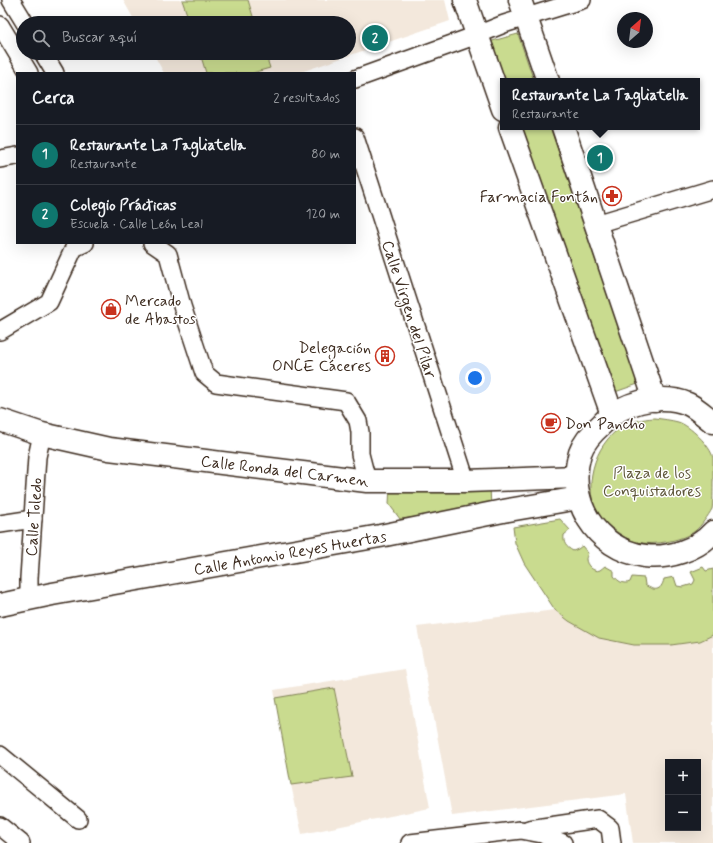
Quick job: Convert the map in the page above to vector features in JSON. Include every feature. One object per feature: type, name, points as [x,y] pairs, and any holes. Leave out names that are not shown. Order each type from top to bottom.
[{"type":"main road","points":[[465,0],[500,100]]},
{"type":"main road","points":[[523,9],[547,78]]},
{"type":"main road","points":[[511,130],[612,414]]},
{"type":"main road","points":[[564,130],[655,400]]},
{"type":"main road","points":[[713,422],[702,412],[688,404],[672,400],[642,401],[612,414],[588,438],[581,452],[577,487],[586,517],[599,534],[615,545],[633,554],[652,557],[671,556],[691,548],[713,532]]},
{"type":"main road","name":"Calle Ronda del Carmen","points":[[0,420],[42,434],[110,450],[367,481],[466,480],[577,487]]},
{"type":"main road","name":"Calle Antonio Reyes Huertas","points":[[0,605],[380,536],[503,511],[577,487]]},
{"type":"street","points":[[11,0],[21,16]]},
{"type":"street","points":[[356,79],[504,24],[523,9],[582,0]]},
{"type":"street","points":[[0,25],[16,51]]},
{"type":"street","points":[[21,60],[28,72]]},
{"type":"street","points":[[47,60],[54,72]]},
{"type":"street","name":"Calle Virgen del Pilar","points":[[356,140],[466,480]]},
{"type":"street","points":[[0,159],[16,156]]},
{"type":"street","points":[[596,224],[713,189]]},
{"type":"street","points":[[0,330],[49,302],[74,248],[82,244]]},
{"type":"street","points":[[153,244],[168,254],[182,306],[204,373],[216,383],[346,401],[358,421],[360,432],[360,454],[367,481]]},
{"type":"street","name":"Calle Toledo","points":[[29,600],[29,578],[37,457],[42,434]]},
{"type":"street","points":[[0,524],[33,520]]},
{"type":"street","points":[[0,755],[78,819]]},
{"type":"street","points":[[410,843],[598,819],[611,835]]},
{"type":"street","points":[[0,826],[21,843]]},
{"type":"street","points":[[521,830],[542,834],[563,843]]},
{"type":"shaded area","points":[[123,0],[445,0],[450,21],[356,53],[356,16],[132,16]]},
{"type":"shaded area","points":[[157,60],[336,60],[301,72],[163,72]]},
{"type":"shaded area","points":[[555,610],[569,621],[634,645],[671,645],[700,641],[713,635],[713,843],[633,843],[626,794],[452,816],[417,627]]},
{"type":"shaded area","points":[[405,669],[430,808],[302,834],[291,785],[274,690]]},
{"type":"green space","points":[[182,0],[248,0],[253,16],[188,16]]},
{"type":"green space","points":[[518,34],[533,78],[502,78],[485,43]]},
{"type":"green space","points":[[202,60],[267,60],[270,68],[256,72],[206,72]]},
{"type":"green space","points":[[518,130],[551,130],[638,384],[615,392]]},
{"type":"green space","name":"Plaza de los Conquistadores","points":[[654,418],[683,424],[704,442],[713,458],[713,504],[712,509],[704,521],[689,535],[665,542],[640,543],[625,537],[601,518],[591,495],[591,482],[593,468],[598,456],[604,444],[612,434],[630,423]]},
{"type":"green space","points":[[390,484],[490,485],[491,509],[400,519],[389,504]]},
{"type":"green space","points":[[560,519],[570,530],[564,535],[564,540],[567,546],[573,551],[582,546],[588,553],[586,561],[591,568],[598,571],[605,566],[614,571],[614,576],[623,583],[630,582],[632,577],[644,578],[645,585],[657,589],[661,586],[664,579],[674,577],[677,586],[683,587],[693,584],[695,580],[691,572],[703,567],[706,571],[713,569],[713,635],[700,641],[671,645],[634,645],[599,638],[569,621],[555,610],[524,563],[515,543],[513,527]]},
{"type":"green space","points":[[334,688],[352,777],[291,785],[275,698]]},
{"type":"place","name":"Colegio Prácticas","points":[[375,38]]},
{"type":"place","name":"Restaurante La Tagliatella","points":[[600,158]]},
{"type":"place","name":"Farmacia Fontán","points":[[612,196]]},
{"type":"place","name":"Mercado de Abastos","points":[[111,309]]},
{"type":"place","name":"Delegación ONCE Cáceres","points":[[385,356]]},
{"type":"place","name":"Don Pancho","points":[[551,423]]}]
